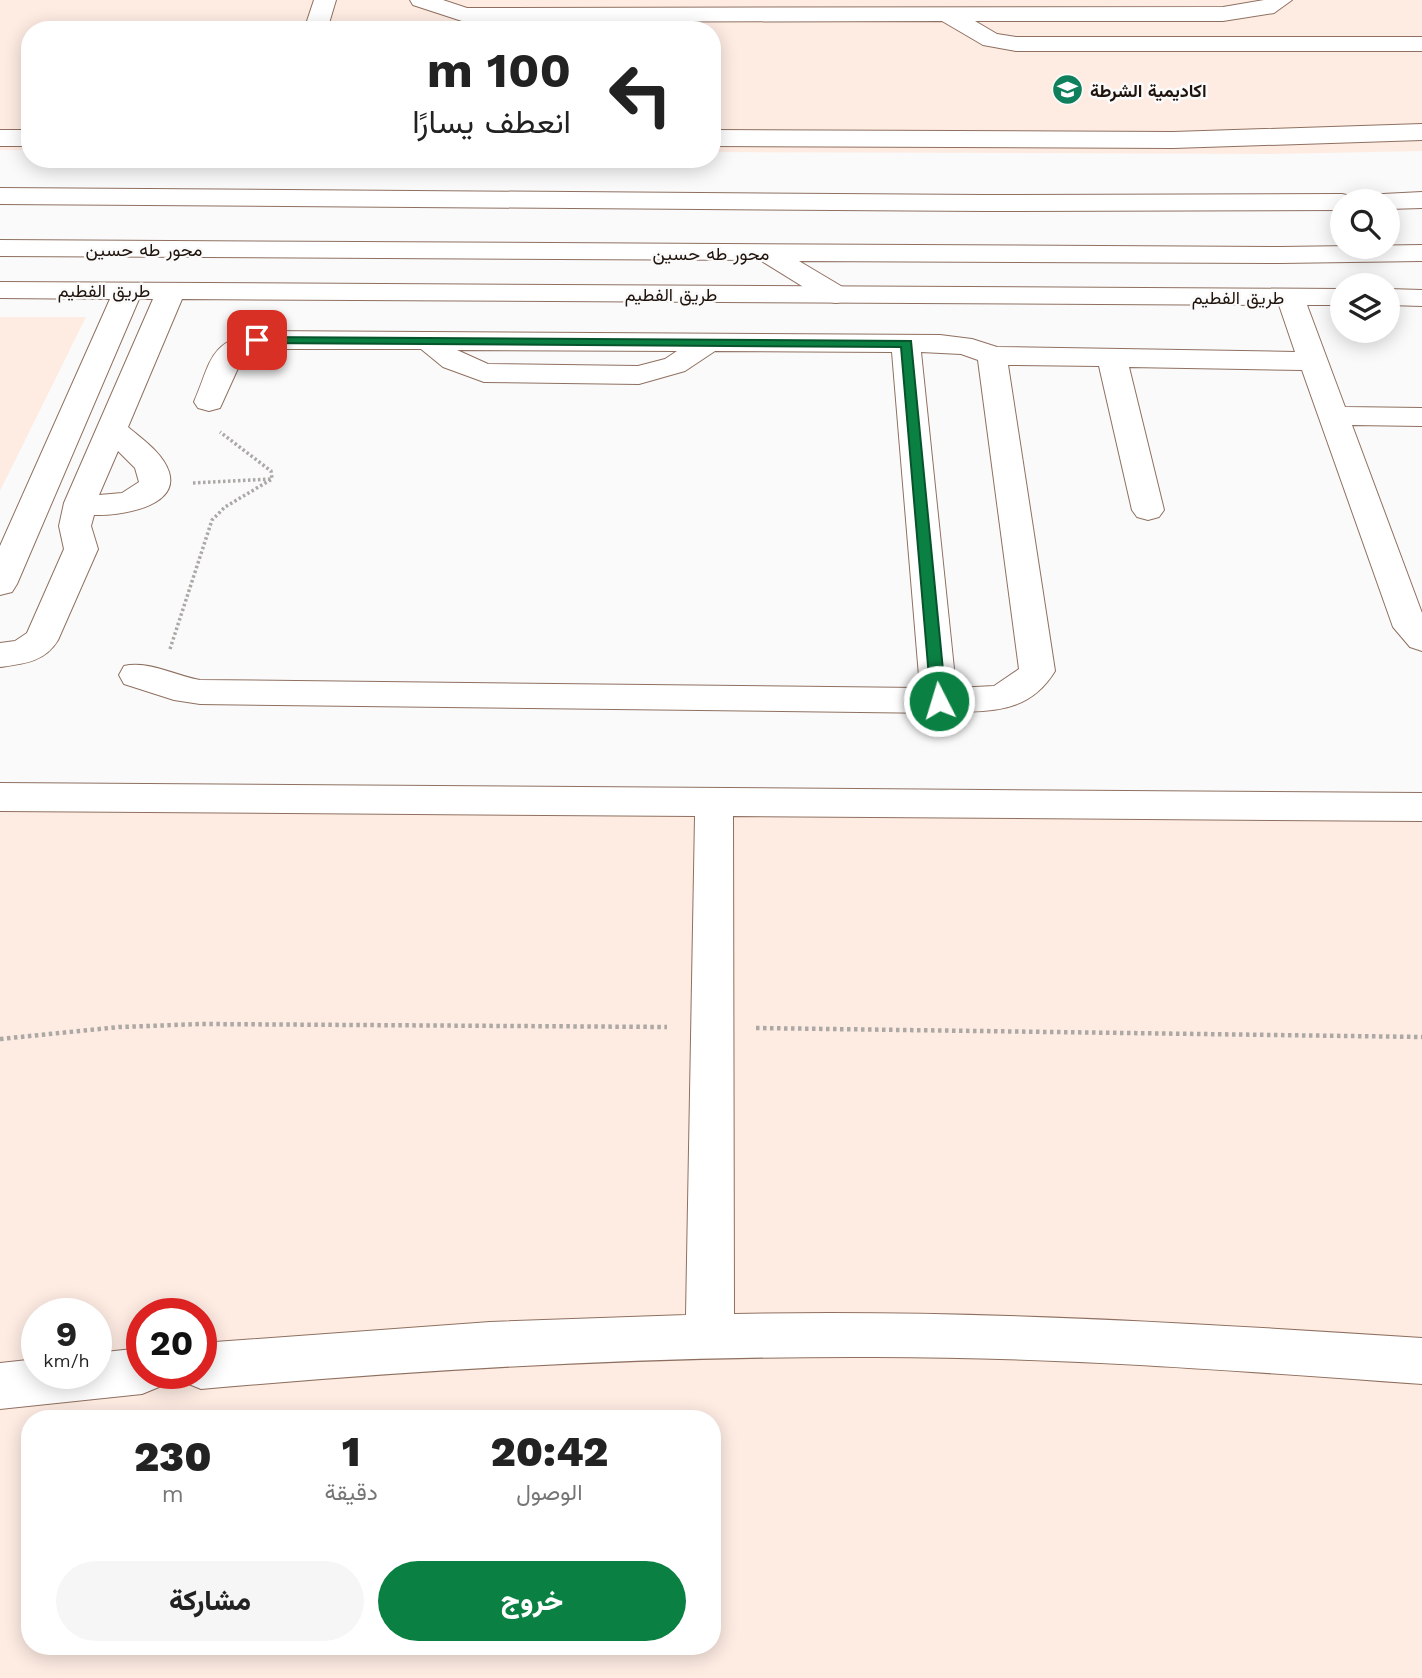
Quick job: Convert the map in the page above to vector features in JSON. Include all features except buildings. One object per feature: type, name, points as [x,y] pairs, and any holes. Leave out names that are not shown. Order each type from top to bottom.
[{"type":"street","points":[[318,21],[325,0]]},
{"type":"street","points":[[421,0],[465,15],[1223,14],[1266,8],[1281,0]]},
{"type":"street","points":[[944,14],[991,40],[1016,44],[1422,44]]},
{"type":"street","points":[[721,138],[1172,140],[1422,132]]},
{"type":"street","points":[[0,138],[21,138]]},
{"type":"street","points":[[0,196],[983,203],[1330,202]]},
{"type":"street","points":[[1400,200],[1422,200]]},
{"type":"street","name":"محور طه حسين","points":[[0,248],[1280,255],[1422,253]]},
{"type":"street","points":[[767,253],[835,295]]},
{"type":"street","name":"طريق الفطيم","points":[[0,290],[1330,297]]},
{"type":"street","points":[[0,584],[88,388],[128,291]]},
{"type":"street","points":[[0,655],[24,652],[41,640],[81,548],[75,526],[85,491],[171,291]]},
{"type":"street","points":[[534,342],[539,293]]},
{"type":"street","points":[[597,342],[600,293]]},
{"type":"street","points":[[1290,297],[1410,627],[1422,639]]},
{"type":"street","points":[[1400,298],[1422,298]]},
{"type":"street","points":[[428,341],[453,361],[484,373],[639,375],[675,365],[709,342]]},
{"type":"street","points":[[214,416],[231,351],[247,342],[906,343],[979,347],[992,356],[1313,361]]},
{"type":"street","points":[[906,343],[939,701]]},
{"type":"street","points":[[147,679],[201,692],[939,701],[996,699],[1015,693],[1029,683],[1037,671],[992,356]]},
{"type":"street","points":[[1112,358],[1148,510]]},
{"type":"street","points":[[88,388],[127,390]]},
{"type":"street","points":[[1334,416],[1422,418]]},
{"type":"street","points":[[48,477],[85,491],[92,507],[110,508],[143,495],[152,485],[154,475],[149,466],[110,428]]},
{"type":"street","points":[[0,797],[1422,807]]},
{"type":"street","points":[[710,1336],[714,803]]},
{"type":"street","points":[[217,1365],[464,1346],[710,1336],[974,1336],[1148,1343],[1422,1361]]},
{"type":"street","points":[[0,1386],[126,1373]]},
{"type":"path","points":[[147,679],[212,520],[218,511],[266,486],[272,479],[271,471],[214,416]]},
{"type":"path","points":[[152,485],[272,479]]},
{"type":"shaded area","name":"اكاديمية الشرطة","points":[[0,0],[1422,0],[1422,151],[1271,154],[721,152],[721,21],[21,21],[21,150],[0,150]]},
{"type":"shaded area","points":[[0,317],[86,317],[0,491]]},
{"type":"shaded area","points":[[0,793],[1422,813],[1422,1678],[0,1678]]},
{"type":"place","name":"اكاديمية الشرطة","points":[[1067,90]]},
{"type":"route","points":[[257,340],[906,343],[939,701]]}]
